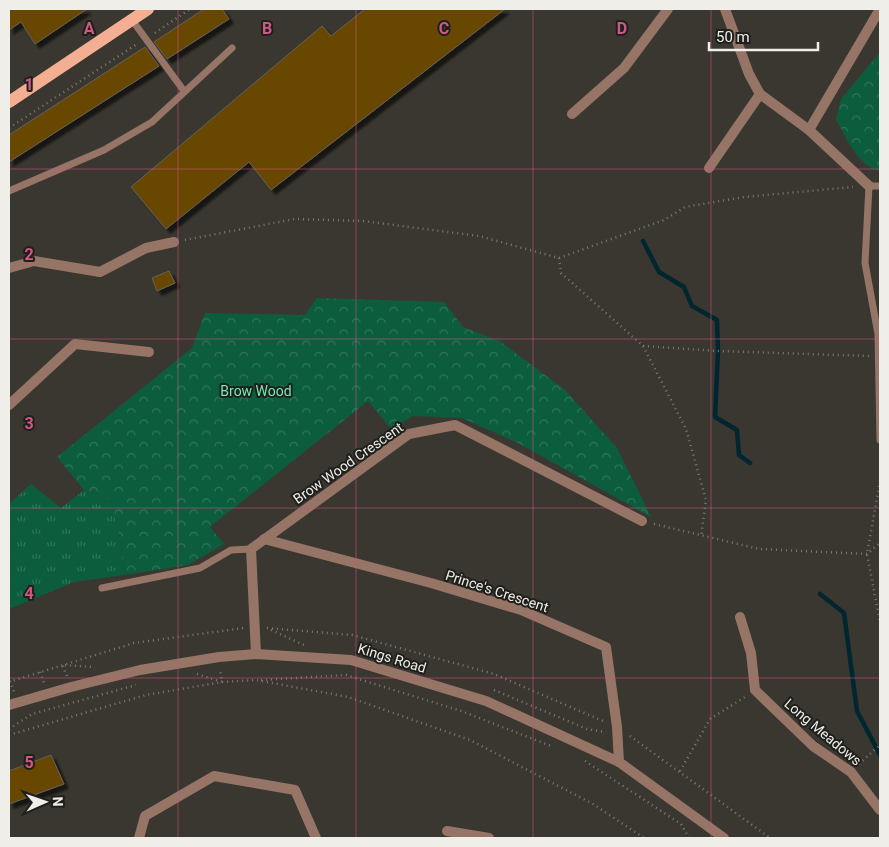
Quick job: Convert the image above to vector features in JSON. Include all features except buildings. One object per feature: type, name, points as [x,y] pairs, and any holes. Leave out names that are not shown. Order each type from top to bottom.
[{"type":"main road","points":[[9,102],[148,9]]},
{"type":"street","points":[[572,114],[624,68],[668,9]]},
{"type":"street","points":[[725,9],[749,74],[760,94],[810,130],[869,186]]},
{"type":"street","points":[[810,130],[880,9]]},
{"type":"street","points":[[709,168],[760,94]]},
{"type":"street","points":[[9,268],[34,262],[100,272],[146,248],[174,242]]},
{"type":"street","points":[[9,405],[75,344],[149,352]]},
{"type":"street","name":"Brow Wood Crescent","points":[[251,550],[409,434],[455,425],[642,521]]},
{"type":"street","name":"Prince's Crescent","points":[[264,539],[431,583],[521,610],[606,647],[617,727],[619,762]]},
{"type":"street","points":[[251,550],[256,654]]},
{"type":"street","points":[[740,616],[751,652],[755,690]]},
{"type":"street","name":"Kings Road","points":[[12,705],[71,686],[140,670],[219,657],[256,654],[351,660],[486,701],[619,762],[724,838]]},
{"type":"street","name":"Long Meadows","points":[[755,690],[813,746],[851,772],[877,803],[880,810]]},
{"type":"street","points":[[139,838],[145,816],[214,776],[295,790],[316,838]]},
{"type":"street","points":[[448,831],[490,838]]},
{"type":"lane","points":[[132,20],[184,91]]},
{"type":"lane","points":[[9,191],[104,150],[152,122],[232,48]]},
{"type":"lane","points":[[880,186],[869,186],[865,263],[878,334],[880,440]]},
{"type":"lane","points":[[102,588],[200,568],[231,550],[251,550]]},
{"type":"path","points":[[9,128],[190,9]]},
{"type":"path","points":[[174,242],[295,218],[363,221],[480,236],[559,258],[664,220],[685,207],[744,197],[869,186]]},
{"type":"path","points":[[559,258],[561,273],[643,346],[686,429],[706,500],[701,537]]},
{"type":"path","points":[[643,346],[718,351],[879,356]]},
{"type":"path","points":[[880,481],[867,554],[880,622]]},
{"type":"path","points":[[642,521],[701,537],[759,549],[867,554],[880,544]]},
{"type":"path","points":[[9,682],[134,643],[255,627],[352,635],[494,674],[617,727],[770,838]]},
{"type":"path","points":[[196,674],[222,682]]},
{"type":"path","points":[[9,734],[146,695],[222,682],[346,675],[461,711],[559,749]]},
{"type":"path","points":[[256,680],[348,696],[470,740],[592,804],[644,838]]},
{"type":"path","points":[[9,729],[32,714],[142,683]]},
{"type":"path","points":[[680,772],[710,719],[755,690]]},
{"type":"path","points":[[851,772],[880,745]]},
{"type":"path","points":[[584,761],[681,824],[690,838]]},
{"type":"green space","points":[[880,52],[880,171],[865,164],[859,158],[836,120],[841,99]]},
{"type":"green space","name":"Brow Wood","points":[[317,298],[444,302],[463,327],[501,342],[565,390],[617,448],[651,517],[518,443],[462,418],[413,416],[391,429],[368,401],[210,527],[224,544],[188,565],[124,575],[120,538],[111,500],[84,490],[57,457],[192,348],[205,313],[305,315]]},
{"type":"green space","points":[[31,484],[61,508],[84,490],[111,500],[120,538],[124,575],[74,582],[9,609],[9,504]]},
{"type":"waterway","points":[[643,241],[659,272],[684,287],[692,306],[717,320],[718,351],[715,417],[737,430],[739,455],[750,463]]},
{"type":"waterway","points":[[820,594],[844,613],[857,711],[880,755]]}]
